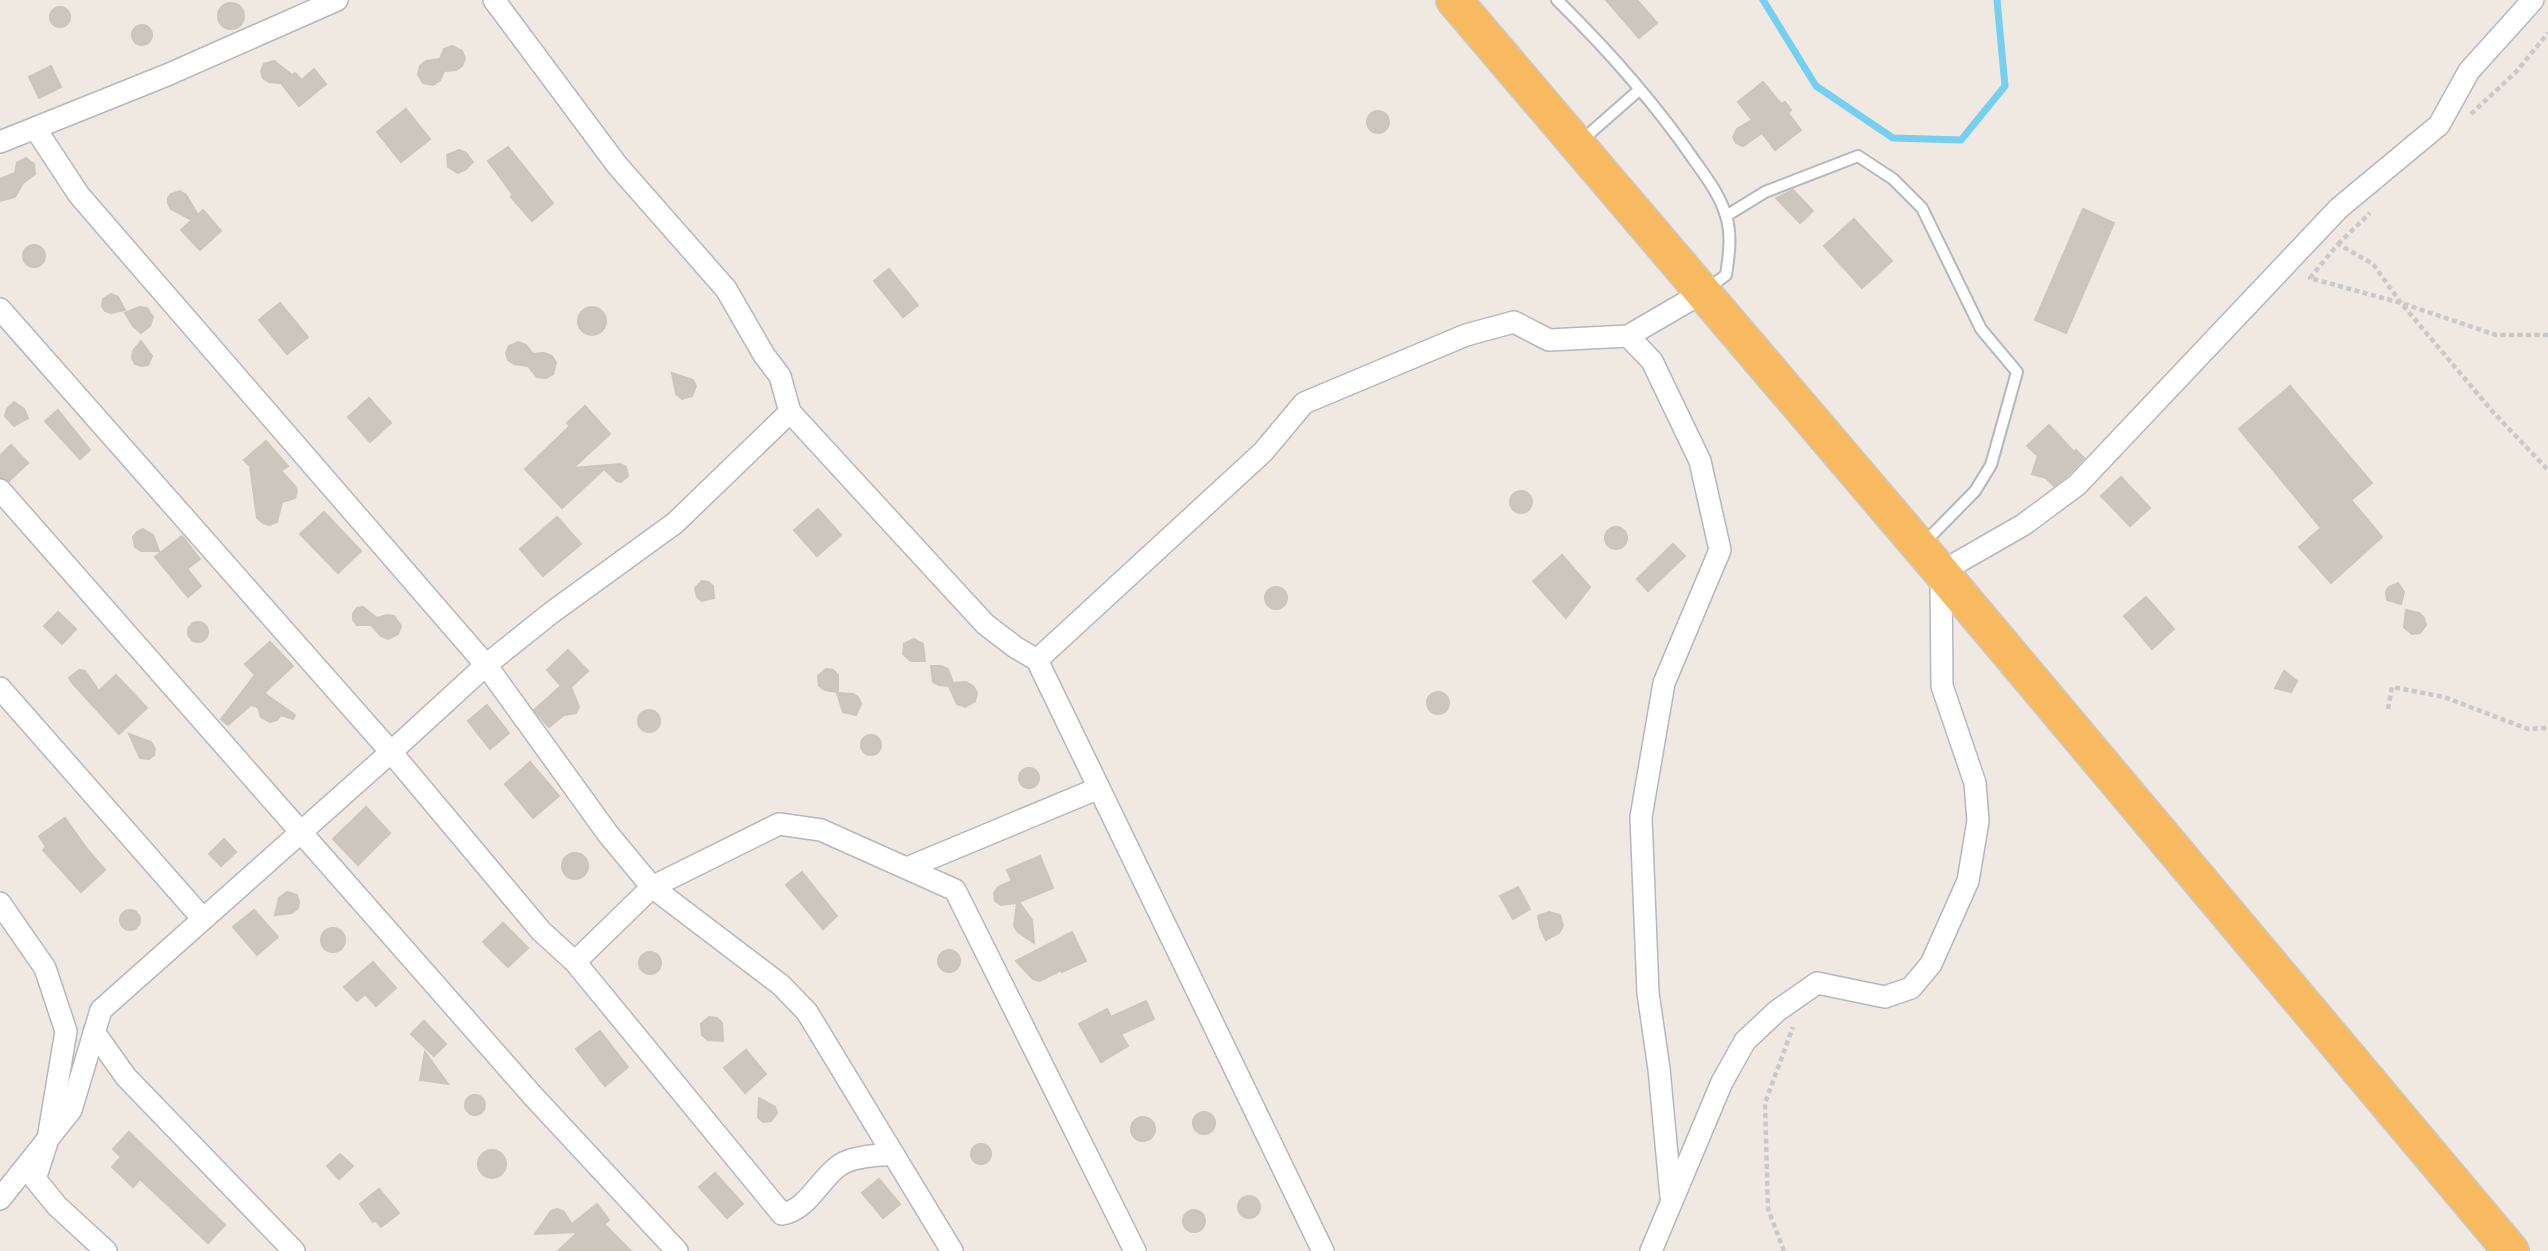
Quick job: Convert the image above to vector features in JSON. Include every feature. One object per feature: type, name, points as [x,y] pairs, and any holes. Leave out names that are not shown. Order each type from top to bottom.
[{"type":"highway","points":[[1454,0],[1930,560],[2511,1251]]},
{"type":"street","points":[[0,142],[167,75],[337,0]]},
{"type":"street","points":[[494,0],[617,165],[726,289],[764,355],[780,376],[790,412],[985,624],[1037,660],[1323,1251]]},
{"type":"street","points":[[1651,1251],[1722,1082],[1745,1041],[1777,1011],[1817,983],[1885,997],[1912,988],[1931,964],[1968,881],[1978,821],[1975,783],[1942,686],[1930,560],[2023,525],[2077,485],[2339,208],[2439,125],[2469,71],[2533,0]]},
{"type":"street","points":[[35,128],[79,195],[486,665],[608,834],[652,887],[781,985],[807,1012],[952,1251]]},
{"type":"street","points":[[1037,660],[1263,452],[1304,403],[1466,335],[1514,323],[1549,340],[1628,336],[1702,293]]},
{"type":"street","points":[[0,309],[391,752],[541,931],[575,962],[782,1214],[789,1213],[814,1194],[841,1164],[879,1154],[894,1155]]},
{"type":"street","points":[[1628,336],[1652,361],[1700,461],[1720,550],[1664,683],[1641,817],[1648,993],[1659,1069],[1672,1204],[1662,1251]]},
{"type":"street","points":[[0,1199],[71,1110],[101,1010],[486,665],[551,613],[675,523],[790,412]]},
{"type":"street","points":[[0,491],[533,1096],[677,1251]]},
{"type":"street","points":[[0,688],[203,919]]},
{"type":"street","points":[[907,869],[1099,788]]},
{"type":"street","points":[[575,962],[652,887],[779,824],[821,830],[955,890],[1135,1251]]},
{"type":"street","points":[[0,903],[45,968],[66,1031],[48,1139],[34,1179],[57,1206],[106,1251]]},
{"type":"street","points":[[94,1032],[126,1077],[294,1251]]},
{"type":"lane","points":[[1557,0],[1594,37],[1639,90],[1682,142],[1713,188],[1726,216],[1730,243],[1726,275],[1702,293]]},
{"type":"lane","points":[[1577,144],[1639,90]]},
{"type":"lane","points":[[1726,216],[1765,192],[1858,156],[1893,179],[1922,208],[1981,329],[2017,372],[1991,465],[1930,560]]},
{"type":"path","points":[[2548,335],[2496,335],[2401,303],[2310,278],[2337,244],[2372,264],[2401,303],[2493,412],[2548,470]]},
{"type":"path","points":[[2388,709],[2392,687],[2444,697],[2528,729],[2548,728]]},
{"type":"path","points":[[1784,1251],[1768,1209],[1765,1103],[1796,1020]]},
{"type":"building","points":[[1606,0],[1637,0],[1657,23],[1639,38]]},
{"type":"building","points":[[231,3],[240,7],[244,16],[240,25],[231,29],[222,25],[218,16],[222,7]]},
{"type":"building","points":[[60,7],[67,10],[70,17],[67,24],[60,27],[53,24],[50,17],[53,10]]},
{"type":"building","points":[[142,25],[149,28],[152,35],[149,42],[142,45],[135,42],[132,35],[135,28]]},
{"type":"building","points":[[452,46],[462,51],[465,58],[462,66],[456,70],[444,71],[440,80],[433,85],[423,83],[418,74],[420,66],[426,61],[440,59],[444,49]]},
{"type":"building","points":[[274,61],[302,80],[314,69],[326,84],[299,106],[281,83],[269,82],[263,78],[261,71],[264,64]]},
{"type":"building","points":[[51,66],[61,87],[39,98],[29,77]]},
{"type":"building","points":[[1763,82],[1781,104],[1785,102],[1791,110],[1788,113],[1801,130],[1775,150],[1762,133],[1743,146],[1736,143],[1733,137],[1737,129],[1752,120],[1738,102]]},
{"type":"building","points":[[406,109],[430,139],[401,162],[377,132]]},
{"type":"building","points":[[1378,111],[1386,114],[1389,122],[1386,130],[1378,133],[1370,130],[1367,122],[1370,114]]},
{"type":"building","points":[[508,147],[553,203],[532,221],[511,197],[513,195],[488,161]]},
{"type":"building","points":[[459,150],[466,153],[473,162],[458,173],[448,167],[447,155]]},
{"type":"building","points":[[26,158],[34,164],[35,174],[23,183],[15,197],[0,201],[0,179],[15,173],[17,163]]},
{"type":"building","points":[[1793,190],[1813,211],[1800,223],[1776,198]]},
{"type":"building","points":[[180,191],[186,195],[198,215],[203,210],[221,231],[200,250],[181,230],[192,220],[171,209],[168,203],[171,194]]},
{"type":"building","points":[[2083,209],[2114,223],[2066,333],[2035,320]]},
{"type":"building","points":[[1854,219],[1892,261],[1862,288],[1824,246]]},
{"type":"building","points":[[34,245],[42,248],[45,256],[42,264],[34,267],[26,264],[23,256],[26,248]]},
{"type":"building","points":[[889,269],[918,305],[903,317],[874,281]]},
{"type":"building","points":[[111,294],[118,297],[125,310],[111,313],[105,311],[102,306],[103,299]]},
{"type":"building","points":[[280,303],[308,337],[287,354],[259,320]]},
{"type":"building","points":[[139,307],[147,308],[153,317],[150,326],[141,333],[125,313]]},
{"type":"building","points":[[592,307],[602,311],[606,321],[602,331],[592,335],[582,331],[578,321],[582,311]]},
{"type":"building","points":[[141,341],[152,356],[148,365],[141,366],[135,364],[132,358],[133,351]]},
{"type":"building","points":[[518,342],[526,345],[533,354],[544,353],[552,356],[556,363],[553,374],[546,378],[537,377],[528,366],[514,364],[508,360],[506,353],[509,346]]},
{"type":"building","points":[[672,373],[693,380],[696,386],[692,396],[682,399],[676,394]]},
{"type":"building","points":[[2290,386],[2372,483],[2351,500],[2382,537],[2331,583],[2299,547],[2321,528],[2239,429]]},
{"type":"building","points":[[369,398],[391,423],[370,442],[348,417]]},
{"type":"building","points":[[14,402],[24,409],[28,418],[14,426],[5,416],[7,409]]},
{"type":"building","points":[[585,406],[610,434],[573,468],[620,464],[626,467],[628,476],[621,482],[617,481],[604,469],[562,508],[525,469],[570,426],[567,423]]},
{"type":"building","points":[[58,410],[90,450],[80,459],[45,421]]},
{"type":"building","points":[[2049,425],[2074,452],[2076,450],[2084,458],[2054,486],[2046,478],[2032,474],[2038,456],[2027,446]]},
{"type":"building","points":[[266,441],[288,466],[281,471],[297,491],[295,498],[282,502],[277,522],[270,525],[257,518],[250,466],[244,460]]},
{"type":"building","points":[[11,445],[28,463],[9,481],[0,477],[0,456]]},
{"type":"building","points":[[2121,477],[2150,508],[2130,526],[2101,496]]},
{"type":"building","points":[[1521,491],[1529,494],[1532,502],[1529,510],[1521,513],[1513,510],[1510,502],[1513,494]]},
{"type":"building","points":[[818,509],[841,535],[817,556],[794,530]]},
{"type":"building","points":[[324,512],[361,551],[338,573],[300,534]]},
{"type":"building","points":[[557,517],[581,544],[543,576],[520,549]]},
{"type":"building","points":[[1616,527],[1624,530],[1627,538],[1624,546],[1616,549],[1608,546],[1605,538],[1608,530]]},
{"type":"building","points":[[143,529],[153,535],[159,551],[141,551],[135,547],[133,537]]},
{"type":"building","points":[[182,536],[200,559],[187,569],[201,586],[188,597],[155,557]]},
{"type":"building","points":[[1673,544],[1685,556],[1648,591],[1637,579]]},
{"type":"building","points":[[1562,555],[1590,587],[1566,618],[1533,581]]},
{"type":"building","points":[[702,581],[713,586],[714,598],[702,601],[697,597],[695,588]]},
{"type":"building","points":[[2398,583],[2404,592],[2401,604],[2387,600],[2386,592],[2389,587]]},
{"type":"building","points":[[1276,587],[1286,594],[1287,598],[1280,608],[1276,609],[1266,602],[1265,598],[1272,588]]},
{"type":"building","points":[[2146,597],[2174,629],[2152,649],[2124,616]]},
{"type":"building","points":[[363,607],[377,618],[394,616],[401,626],[398,634],[388,639],[381,636],[371,625],[357,625],[353,614],[357,608]]},
{"type":"building","points":[[2406,610],[2419,613],[2424,618],[2426,625],[2420,633],[2412,634],[2404,627]]},
{"type":"building","points":[[58,612],[76,629],[62,644],[44,626]]},
{"type":"building","points":[[198,622],[205,625],[208,632],[205,639],[198,642],[191,639],[188,632],[191,625]]},
{"type":"building","points":[[914,639],[923,644],[925,661],[911,661],[903,654],[904,644]]},
{"type":"building","points":[[270,642],[293,666],[264,693],[295,715],[293,719],[281,715],[270,722],[261,717],[258,707],[251,705],[228,725],[221,719],[255,675],[245,664]]},
{"type":"building","points":[[568,650],[588,671],[571,687],[579,707],[576,713],[564,715],[549,727],[534,710],[561,686],[547,670]]},
{"type":"building","points":[[931,666],[948,669],[953,683],[966,682],[973,686],[977,693],[975,701],[965,707],[957,704],[949,686],[933,682]]},
{"type":"building","points":[[826,669],[833,670],[838,675],[838,692],[819,686],[818,676]]},
{"type":"building","points":[[79,670],[85,671],[99,691],[116,675],[147,708],[119,734],[69,678]]},
{"type":"building","points":[[2284,671],[2297,681],[2291,692],[2275,688]]},
{"type":"building","points":[[1438,692],[1446,695],[1449,703],[1446,711],[1438,714],[1430,711],[1427,703],[1430,695]]},
{"type":"building","points":[[837,693],[858,697],[861,704],[856,715],[843,712]]},
{"type":"building","points":[[487,705],[509,733],[490,749],[468,721]]},
{"type":"building","points":[[649,710],[657,713],[660,721],[657,729],[649,732],[641,729],[638,721],[641,713]]},
{"type":"building","points":[[129,734],[151,742],[155,749],[154,755],[149,759],[140,758]]},
{"type":"building","points":[[871,735],[878,738],[881,745],[878,752],[871,755],[864,752],[861,745],[864,738]]},
{"type":"building","points":[[530,762],[559,796],[533,818],[505,784]]},
{"type":"building","points":[[1029,768],[1036,771],[1039,778],[1036,785],[1029,788],[1022,785],[1019,778],[1022,771]]},
{"type":"building","points":[[366,807],[390,833],[358,865],[333,839]]},
{"type":"building","points":[[65,818],[105,870],[81,892],[43,850],[46,847],[39,836]]},
{"type":"building","points":[[224,839],[236,852],[221,866],[209,854]]},
{"type":"building","points":[[575,853],[584,857],[588,866],[584,875],[575,879],[566,875],[562,866],[566,857]]},
{"type":"building","points":[[1040,856],[1053,888],[1019,902],[1032,920],[1034,943],[1014,926],[1017,903],[1001,905],[995,901],[994,893],[998,887],[1012,881],[1007,870]]},
{"type":"building","points":[[802,872],[837,916],[823,929],[786,885]]},
{"type":"building","points":[[1518,887],[1530,909],[1513,919],[1500,896]]},
{"type":"building","points":[[287,892],[297,895],[298,908],[292,913],[275,915],[279,898]]},
{"type":"building","points":[[130,910],[137,913],[140,920],[137,927],[130,930],[123,927],[120,920],[123,913]]},
{"type":"building","points":[[254,910],[278,937],[257,955],[233,927]]},
{"type":"building","points":[[1549,912],[1560,915],[1563,926],[1559,933],[1546,940],[1538,916]]},
{"type":"building","points":[[503,923],[528,948],[508,967],[483,942]]},
{"type":"building","points":[[333,928],[344,935],[345,940],[338,951],[333,952],[322,945],[321,940],[328,929]]},
{"type":"building","points":[[1072,932],[1086,961],[1040,981],[1033,979],[1016,961]]},
{"type":"building","points":[[949,950],[957,953],[960,961],[957,969],[949,972],[941,969],[938,961],[941,953]]},
{"type":"building","points":[[650,952],[658,955],[661,963],[658,971],[650,974],[642,971],[639,963],[642,955]]},
{"type":"building","points":[[373,962],[396,988],[376,1006],[365,994],[357,1001],[344,987]]},
{"type":"building","points":[[1146,1001],[1154,1019],[1121,1034],[1128,1046],[1101,1062],[1079,1024],[1107,1009],[1111,1017]]},
{"type":"building","points":[[709,1017],[717,1018],[722,1023],[723,1041],[708,1040],[702,1035],[701,1024]]},
{"type":"building","points":[[424,1021],[446,1044],[434,1056],[411,1034]]},
{"type":"building","points":[[600,1031],[628,1067],[605,1086],[576,1049]]},
{"type":"building","points":[[746,1050],[766,1074],[745,1093],[724,1068]]},
{"type":"building","points":[[425,1052],[448,1084],[420,1080]]},
{"type":"building","points":[[471,1095],[479,1095],[485,1105],[479,1115],[471,1115],[465,1109],[465,1101]]},
{"type":"building","points":[[759,1098],[775,1107],[777,1113],[771,1121],[763,1122],[758,1117]]},
{"type":"building","points":[[1204,1112],[1212,1115],[1215,1123],[1212,1131],[1204,1134],[1196,1131],[1193,1123],[1196,1115]]},
{"type":"building","points":[[1143,1117],[1151,1121],[1155,1129],[1151,1137],[1143,1141],[1135,1137],[1131,1129],[1135,1121]]},
{"type":"building","points":[[129,1132],[225,1225],[208,1243],[140,1179],[133,1187],[112,1167],[121,1157],[113,1149]]},
{"type":"building","points":[[981,1144],[988,1147],[991,1154],[988,1161],[981,1164],[974,1161],[971,1154],[974,1147]]},
{"type":"building","points":[[492,1150],[502,1154],[506,1164],[502,1174],[492,1178],[482,1174],[478,1164],[482,1154]]},
{"type":"building","points":[[340,1154],[353,1166],[339,1179],[327,1166]]},
{"type":"building","points":[[715,1173],[743,1204],[727,1218],[699,1187]]},
{"type":"building","points":[[879,1179],[900,1204],[883,1218],[862,1193]]},
{"type":"building","points":[[379,1189],[399,1213],[381,1227],[375,1220],[373,1222],[360,1204]]},
{"type":"building","points":[[1249,1196],[1257,1199],[1260,1207],[1257,1215],[1249,1218],[1241,1215],[1238,1207],[1241,1199]]},
{"type":"building","points":[[597,1204],[609,1220],[604,1224],[631,1251],[558,1251],[578,1232],[535,1234],[551,1211],[563,1211],[572,1224]]},
{"type":"building","points":[[1194,1210],[1202,1213],[1205,1221],[1202,1229],[1194,1232],[1186,1229],[1183,1221],[1186,1213]]},
{"type":"waterway","points":[[1763,0],[1816,86],[1893,138],[1961,140],[2005,86],[1997,0]]}]
